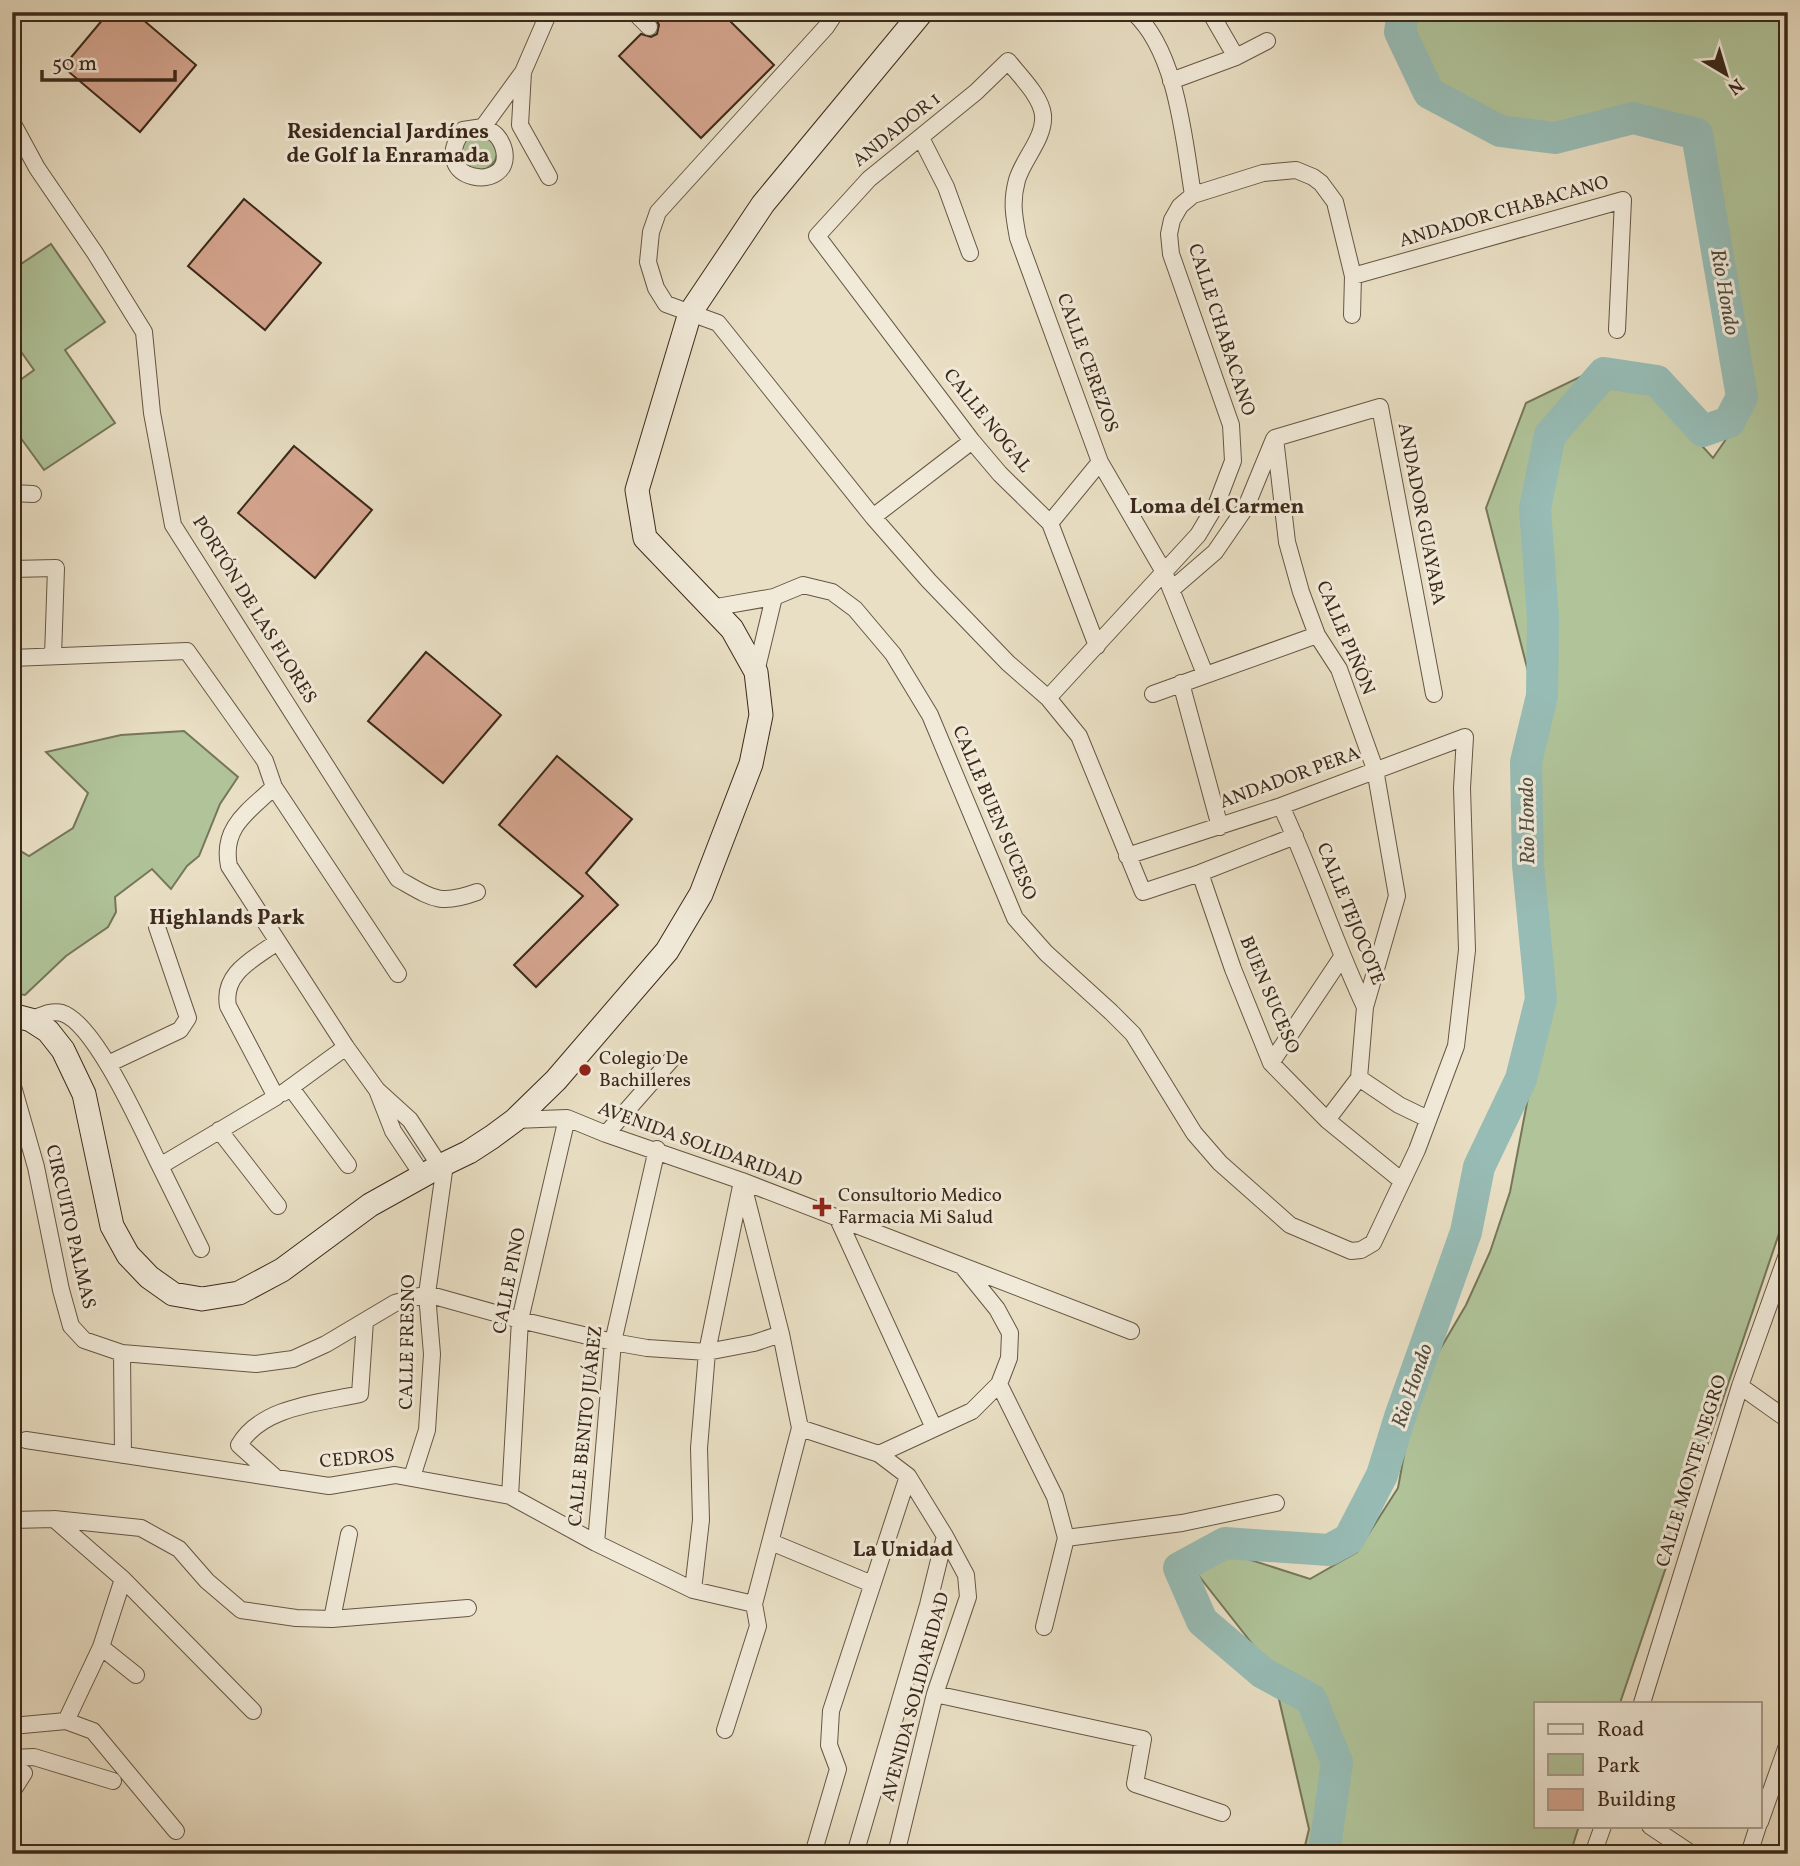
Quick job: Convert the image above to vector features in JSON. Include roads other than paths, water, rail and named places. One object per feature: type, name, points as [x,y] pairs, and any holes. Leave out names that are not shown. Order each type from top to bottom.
[{"type":"main road","points":[[22,1017],[48,1031],[63,1051],[84,1094],[111,1226],[128,1255],[149,1277],[173,1294],[202,1299],[239,1293],[282,1270],[370,1205],[481,1145],[515,1119],[556,1080],[667,951],[701,894],[751,764],[761,715],[756,672],[732,629],[645,538],[637,490],[690,313],[763,204],[922,12]]},
{"type":"street","points":[[484,127],[523,72],[549,12]]},
{"type":"street","points":[[634,12],[649,27]]},
{"type":"street","points":[[836,12],[826,27],[658,212],[651,232],[648,262],[656,288],[666,304],[719,323],[873,517],[946,600],[1008,663],[1048,698],[1079,736],[1143,892],[1200,873]]},
{"type":"street","points":[[1133,12],[1143,21],[1167,66],[1178,107],[1193,195],[1263,173],[1296,170],[1321,183],[1335,202],[1353,276],[1352,315]]},
{"type":"street","points":[[1210,12],[1236,57]]},
{"type":"street","points":[[1171,81],[1236,57],[1267,41]]},
{"type":"street","name":"ANDADOR 1","points":[[817,236],[869,179],[976,92],[1008,61]]},
{"type":"street","name":"CALLE CEREZOS","points":[[1008,61],[1036,98],[1043,115],[1039,134],[1017,178],[1012,206],[1018,238],[1100,462],[1164,572],[1205,674]]},
{"type":"street","points":[[523,72],[520,125],[549,177]]},
{"type":"street","name":"PORTÓN DE LAS FLORES","points":[[12,122],[37,168],[95,253],[144,332],[152,413],[173,525],[398,879],[430,897],[454,901],[478,892]]},
{"type":"street","points":[[921,138],[946,187],[970,253]]},
{"type":"street","name":"CALLE CHABACANO","points":[[1048,698],[1198,535],[1217,503],[1233,461],[1231,425],[1171,254],[1169,234],[1172,220],[1180,206],[1193,195]]},
{"type":"street","name":"ANDADOR CHABACANO","points":[[1353,276],[1623,200],[1617,330]]},
{"type":"street","name":"CALLE NOGAL","points":[[817,236],[972,441],[1000,474],[1051,523],[1097,646]]},
{"type":"street","name":"ANDADOR GUAYABA","points":[[1275,438],[1380,407],[1434,694]]},
{"type":"street","points":[[1171,590],[1215,552],[1246,508],[1275,438]]},
{"type":"street","name":"CALLE PIÑÓN","points":[[1275,438],[1287,542],[1317,635],[1339,669],[1375,769],[1396,896],[1365,1007],[1359,1078]]},
{"type":"street","points":[[873,517],[972,441]]},
{"type":"street","points":[[1051,523],[1100,462]]},
{"type":"street","points":[[12,493],[33,494]]},
{"type":"street","points":[[12,569],[57,568],[54,656]]},
{"type":"street","name":"CALLE BUEN SUCESO","points":[[711,608],[774,597],[803,585],[832,592],[855,609],[892,654],[930,715],[1015,918],[1045,953],[1133,1034],[1194,1133],[1220,1163],[1290,1225],[1351,1251],[1361,1250],[1373,1243],[1402,1181]]},
{"type":"street","points":[[756,672],[774,597]]},
{"type":"street","points":[[1153,694],[1317,635]]},
{"type":"street","points":[[12,658],[187,651],[265,761],[274,787],[398,974]]},
{"type":"street","points":[[1181,683],[1220,827]]},
{"type":"street","name":"ANDADOR PERA","points":[[1128,856],[1281,806],[1465,737],[1462,788],[1466,950],[1456,1046],[1428,1119]]},
{"type":"street","points":[[274,787],[230,834],[226,851],[229,866],[346,1047],[377,1090],[410,1120],[436,1169]]},
{"type":"street","name":"CALLE TEJOCOTE","points":[[1281,806],[1323,901],[1342,957],[1365,1007]]},
{"type":"street","name":"CALLE TEJOCOTE","points":[[1200,873],[1295,836]]},
{"type":"street","name":"BUEN SUCESO","points":[[1200,873],[1233,969],[1271,1063],[1327,1120],[1402,1181]]},
{"type":"street","points":[[107,1064],[180,1030],[188,1018],[157,927]]},
{"type":"street","points":[[276,1097],[228,1006],[226,995],[234,974],[277,942]]},
{"type":"street","points":[[1271,1063],[1342,957]]},
{"type":"street","points":[[22,1017],[63,1013],[87,1034],[107,1064],[201,1249]]},
{"type":"street","points":[[160,1166],[276,1097],[346,1047]]},
{"type":"street","points":[[606,1134],[671,1060]]},
{"type":"street","points":[[1327,1120],[1359,1078],[1399,1105],[1428,1119],[1402,1181]]},
{"type":"street","name":"CIRCUITO PALMAS","points":[[12,1083],[36,1167],[71,1326],[84,1340],[122,1353],[256,1364],[293,1359],[326,1344],[395,1303],[427,1294]]},
{"type":"street","points":[[291,1087],[348,1165]]},
{"type":"street","name":"AVENIDA SOLIDARIDAD","points":[[515,1119],[567,1118],[606,1134],[657,1149],[1130,1331]]},
{"type":"street","name":"CALLE PINO","points":[[510,1496],[520,1320],[567,1118]]},
{"type":"street","points":[[219,1130],[278,1206]]},
{"type":"street","name":"CALLE BENITO JUÁREZ","points":[[596,1543],[613,1342],[657,1149]]},
{"type":"street","name":"CALLE FRESNO","points":[[412,1477],[428,1430],[432,1354],[427,1294],[436,1169]]},
{"type":"street","points":[[725,1730],[758,1626],[754,1604],[800,1429],[781,1334],[742,1181]]},
{"type":"street","points":[[693,1590],[701,1520],[699,1448],[707,1352],[742,1181]]},
{"type":"street","points":[[838,1219],[934,1428]]},
{"type":"street","name":"CALLE MONTE NEGRO","points":[[1642,1702],[1740,1386],[1788,1252]]},
{"type":"street","points":[[879,1454],[972,1411],[999,1384],[1009,1358],[1010,1333],[997,1309],[962,1266]]},
{"type":"street","points":[[427,1294],[520,1320],[647,1348],[707,1352],[754,1343],[781,1334]]},
{"type":"street","points":[[276,1478],[240,1445],[246,1433],[274,1414],[360,1394],[366,1321]]},
{"type":"street","points":[[122,1353],[123,1455]]},
{"type":"street","points":[[999,1384],[1055,1497],[1066,1538],[1044,1627]]},
{"type":"street","points":[[1740,1386],[1788,1420]]},
{"type":"street","name":"AVENIDA SOLIDARIDAD","points":[[800,1429],[879,1454],[908,1476],[946,1536],[966,1575],[968,1597],[935,1694],[896,1854]]},
{"type":"street","name":"CEDROS","points":[[26,1440],[329,1486],[395,1475],[510,1496],[596,1543],[693,1590],[754,1604]]},
{"type":"street","points":[[813,1854],[838,1769],[829,1745],[831,1711],[908,1476]]},
{"type":"street","points":[[1066,1538],[1182,1523],[1276,1503]]},
{"type":"street","points":[[12,1520],[54,1519],[141,1528],[179,1549],[207,1581],[242,1610],[296,1618],[332,1619],[468,1608]]},
{"type":"street","points":[[54,1519],[123,1579],[253,1710]]},
{"type":"street","points":[[332,1619],[349,1534]]},
{"type":"street","points":[[855,1854],[946,1536]]},
{"type":"street","points":[[771,1542],[872,1584]]},
{"type":"street","points":[[66,1721],[101,1647],[123,1579]]},
{"type":"street","points":[[101,1647],[136,1675]]},
{"type":"street","points":[[935,1694],[1143,1739],[1135,1784],[1222,1813]]},
{"type":"street","points":[[12,1726],[66,1721],[93,1731],[176,1831]]},
{"type":"street","points":[[1762,1816],[1788,1743]]},
{"type":"street","points":[[12,1758],[34,1756],[113,1781]]},
{"type":"street","points":[[12,1792],[18,1771]]},
{"type":"street","points":[[1594,1854],[1602,1828]]},
{"type":"street","points":[[1653,1828],[1692,1854]]},
{"type":"street","points":[[1748,1854],[1758,1828]]},
{"type":"waterway","name":"Rio Hondo","points":[[1324,1854],[1337,1762],[1311,1699],[1263,1673],[1202,1621],[1179,1568],[1225,1543],[1329,1550],[1349,1539],[1382,1475],[1466,1232],[1479,1167],[1521,1079],[1541,999],[1528,865],[1526,762],[1542,696],[1543,618],[1535,508],[1550,435],[1604,373],[1657,381],[1703,431],[1729,422],[1742,397],[1697,134],[1633,118],[1555,138],[1500,131],[1429,93],[1400,32],[1403,12]]},
{"type":"place","name":"Colegio De Bachilleres","points":[[585,1070]]},
{"type":"place","name":"Consultorio Medico Farmacia Mi Salud","points":[[822,1207]]},
{"type":"district","name":"Residencial Jardínes de Golf la Enramada","points":[[388,144]]},
{"type":"district","name":"Loma del Carmen","points":[[1217,507]]},
{"type":"district","name":"Highlands Park","points":[[227,918]]},
{"type":"district","name":"La Unidad","points":[[903,1550]]}]
